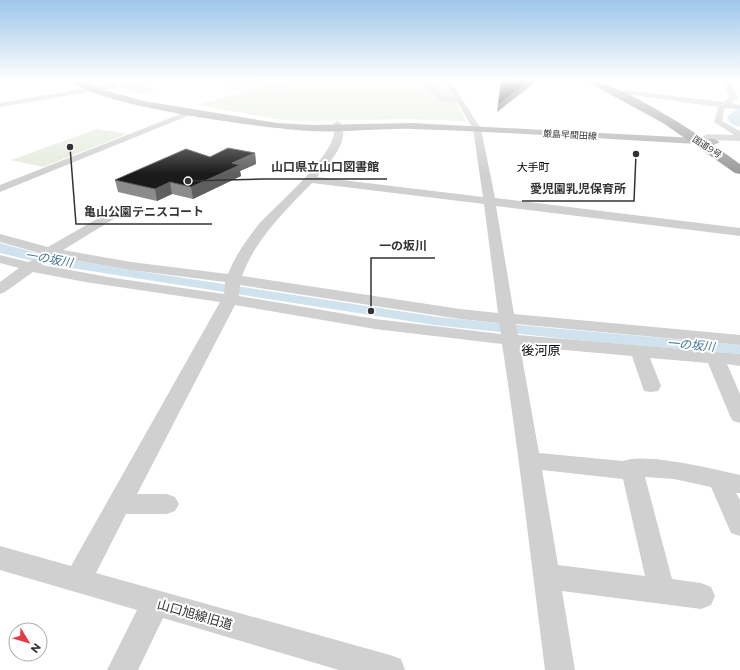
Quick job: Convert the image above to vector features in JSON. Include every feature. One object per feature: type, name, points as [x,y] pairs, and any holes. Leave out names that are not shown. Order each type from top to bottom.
[{"type":"highway","name":"国道9号","points":[[652,111],[740,160]]},
{"type":"highway","name":"国道9号","points":[[657,111],[703,139],[740,170]]},
{"type":"main road","name":"厳島早間田線","points":[[182,111],[277,126],[412,126],[703,139]]},
{"type":"main road","name":"厳島早間田線","points":[[203,111],[257,120],[338,126]]},
{"type":"street","points":[[466,111],[475,128],[490,202],[560,670]]},
{"type":"street","points":[[720,111],[718,122],[740,136]]},
{"type":"street","points":[[0,189],[191,113]]},
{"type":"street","points":[[78,580],[120,504],[232,289],[254,240],[275,213],[308,179],[338,141],[340,131],[338,126]]},
{"type":"street","points":[[703,139],[740,136]]},
{"type":"street","points":[[703,139],[740,141]]},
{"type":"street","points":[[308,179],[740,232]]},
{"type":"street","points":[[0,289],[31,266],[123,208]]},
{"type":"street","points":[[0,238],[51,253],[131,266],[394,327],[509,330],[740,340]]},
{"type":"street","points":[[0,259],[31,266],[232,289]]},
{"type":"street","points":[[509,330],[639,351],[740,360]]},
{"type":"street","points":[[639,351],[651,386]]},
{"type":"street","points":[[715,358],[740,416]]},
{"type":"street","points":[[528,460],[632,471]]},
{"type":"street","points":[[661,590],[631,467],[674,470],[729,482],[740,525]]},
{"type":"street","points":[[120,504],[167,504]]},
{"type":"street","name":"山口旭線旧道","points":[[0,558],[390,670]]},
{"type":"street","points":[[546,576],[701,596]]},
{"type":"street","points":[[122,670],[156,603]]},
{"type":"shaded area","points":[[233,111],[461,111],[466,121],[405,119],[299,121],[276,119]]},
{"type":"shaded area","points":[[97,129],[127,134],[43,167],[11,160]]},
{"type":"water","points":[[734,111],[740,111],[740,127],[731,124],[727,117]]},
{"type":"water","points":[[0,243],[44,255],[125,269],[438,317],[740,345],[740,354],[597,342],[434,325],[46,264],[0,253]]},
{"type":"building","points":[[228,148],[255,153],[232,163],[240,165],[191,187],[170,182],[155,189],[115,180],[186,149],[210,157]]},
{"type":"place","name":"亀山公園テニスコート","points":[[70,147]]},
{"type":"place","name":"愛児園乳児保育所","points":[[636,154]]},
{"type":"place","name":"山口県立山口図書館","points":[[188,181]]},
{"type":"place","name":"一の坂川","points":[[371,311]]},
{"type":"district","name":"大手町","points":[[533,167]]},
{"type":"district","name":"後河原","points":[[541,350]]}]
